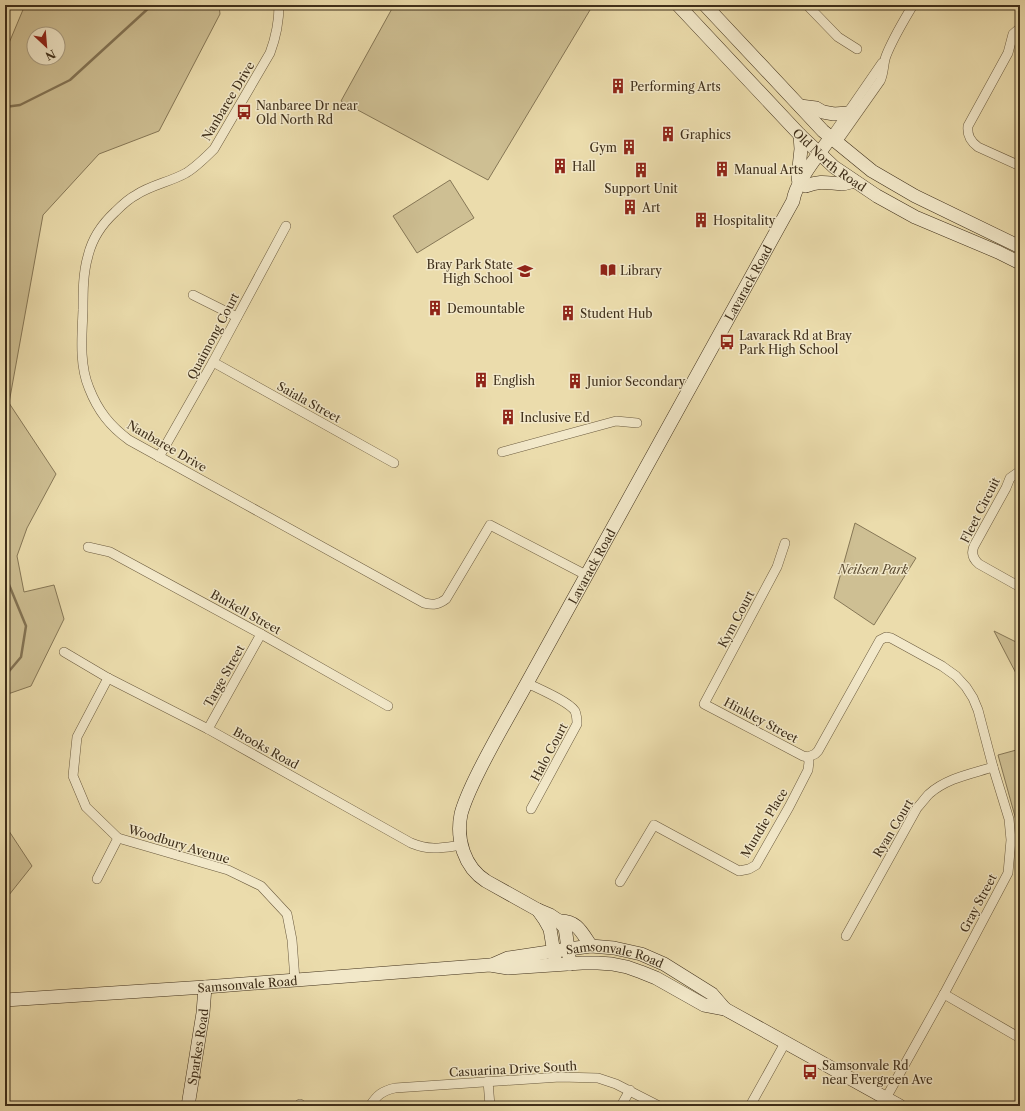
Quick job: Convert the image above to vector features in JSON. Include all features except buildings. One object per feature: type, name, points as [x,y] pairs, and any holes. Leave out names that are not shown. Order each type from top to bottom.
[{"type":"main road","name":"Old North Road","points":[[678,5],[800,135],[822,156],[854,181],[876,196],[915,217],[998,252],[1020,263]]},
{"type":"main road","name":"Old North Road","points":[[705,5],[834,140],[872,171],[915,196],[1020,246]]},
{"type":"main road","points":[[800,106],[816,108],[823,112],[834,114],[848,113]]},
{"type":"main road","points":[[800,135],[801,157],[798,177],[803,185],[820,182],[834,182],[843,184],[854,181]]},
{"type":"main road","name":"Lavarack Road","points":[[592,946],[578,927],[567,920],[559,921],[479,876],[467,861],[463,853],[460,829],[461,814],[467,797],[493,743],[793,201],[799,197],[809,167],[822,156],[834,140]]},
{"type":"main road","name":"Lavarack Road","points":[[538,910],[550,929],[556,965]]},
{"type":"main road","points":[[559,921],[565,928],[569,948],[570,964]]},
{"type":"main road","name":"Samsonvale Road","points":[[490,966],[508,958],[569,948],[592,946],[614,948],[641,954],[664,964],[712,994],[725,1009]]},
{"type":"main road","name":"Samsonvale Road","points":[[5,1000],[490,966],[508,968],[598,963],[627,967],[641,972],[656,978],[704,1005],[725,1009],[900,1106]]},
{"type":"main road","name":"Sparkes Road","points":[[188,1106],[206,987]]},
{"type":"street","name":"Nanbaree Drive","points":[[279,5],[277,30],[270,53],[214,149],[187,172],[170,181],[136,194],[115,212],[104,224],[94,239],[88,255],[84,273],[82,348],[83,368],[88,387],[96,405],[116,430],[129,440],[424,603],[434,605],[446,599],[490,525],[586,575]]},
{"type":"street","points":[[807,5],[838,37],[857,49]]},
{"type":"street","points":[[834,140],[848,113],[885,58],[892,41],[913,5]]},
{"type":"street","points":[[1020,28],[1013,34],[1008,53],[968,126],[968,130],[970,138],[978,147],[1020,166]]},
{"type":"street","points":[[834,140],[882,78],[885,58]]},
{"type":"street","name":"Quaimong Court","points":[[159,457],[213,362],[286,226]]},
{"type":"street","points":[[193,295],[237,317]]},
{"type":"street","name":"Saiala Street","points":[[213,362],[394,463]]},
{"type":"street","points":[[502,452],[616,421],[637,423]]},
{"type":"street","name":"Fleet Circuit","points":[[1020,471],[1010,478],[974,546],[972,554],[974,559],[979,564],[1020,587]]},
{"type":"street","name":"Kym Court","points":[[704,704],[777,567],[785,543]]},
{"type":"street","name":"Burkell Street","points":[[88,548],[110,552],[261,634],[388,706]]},
{"type":"street","name":"Targe Street","points":[[208,730],[261,634]]},
{"type":"street","name":"Gray Street","points":[[808,757],[818,751],[880,640],[886,637],[891,638],[942,666],[956,676],[966,687],[978,710],[1009,819],[1011,840],[1008,874],[886,1098]]},
{"type":"street","name":"Brooks Road","points":[[64,652],[108,678],[208,730],[411,843],[427,848],[462,845]]},
{"type":"street","name":"Woodbury Avenue","points":[[108,678],[77,738],[73,776],[86,807],[118,838],[228,870],[262,886],[287,914],[292,940],[295,980]]},
{"type":"street","name":"Halo Court","points":[[527,683],[568,705],[574,710],[577,716],[577,724],[531,809]]},
{"type":"street","name":"Hinkley Street","points":[[704,704],[803,756],[808,757]]},
{"type":"street","name":"Mundie Place","points":[[620,882],[654,825],[739,871],[749,869],[756,865],[808,770],[808,757]]},
{"type":"street","name":"Ryan Court","points":[[846,936],[917,808],[928,794],[943,784],[993,767]]},
{"type":"street","points":[[97,879],[118,838]]},
{"type":"street","points":[[944,994],[1020,1038]]},
{"type":"street","points":[[750,1106],[785,1043]]},
{"type":"street","name":"Casuarina Drive South","points":[[370,1106],[380,1093],[395,1088],[560,1077],[598,1078],[630,1090],[659,1106]]},
{"type":"street","points":[[488,1081],[490,1106]]},
{"type":"street","points":[[621,1106],[630,1090]]},
{"type":"green space","points":[[25,5],[219,5],[220,14],[159,131],[99,154],[43,215],[9,403],[56,474],[27,528],[17,556],[24,592],[54,585],[64,619],[31,686],[5,695],[5,49]]},
{"type":"green space","points":[[394,5],[593,5],[488,180],[341,101]]},
{"type":"green space","points":[[450,180],[474,218],[417,253],[393,216]]},
{"type":"green space","name":"Neilsen Park","points":[[855,523],[916,558],[874,625],[834,598]]},
{"type":"green space","points":[[994,631],[1020,644],[1020,681]]},
{"type":"green space","points":[[1020,749],[1020,856],[1015,853],[1016,820],[998,755]]},
{"type":"green space","points":[[5,825],[32,866],[5,900]]},
{"type":"waterway","points":[[5,107],[20,105],[70,80],[152,5]]},
{"type":"waterway","points":[[5,575],[26,626],[21,657],[5,676]]},
{"type":"place","name":"Performing Arts","points":[[618,86]]},
{"type":"place","name":"Nanbaree Dr near Old North Rd","points":[[244,112]]},
{"type":"place","name":"Graphics","points":[[668,134]]},
{"type":"place","name":"Gym","points":[[629,147]]},
{"type":"place","name":"Hall","points":[[560,166]]},
{"type":"place","name":"Manual Arts","points":[[722,169]]},
{"type":"place","name":"Support Unit","points":[[641,170]]},
{"type":"place","name":"Art","points":[[630,207]]},
{"type":"place","name":"Hospitality","points":[[701,220]]},
{"type":"place","name":"Library","points":[[608,270]]},
{"type":"place","name":"Bray Park State High School","points":[[525,271]]},
{"type":"place","name":"Demountable","points":[[435,308]]},
{"type":"place","name":"Student Hub","points":[[568,313]]},
{"type":"place","name":"Lavarack Rd at Bray Park High School","points":[[727,342]]},
{"type":"place","name":"English","points":[[481,380]]},
{"type":"place","name":"Junior Secondary","points":[[575,381]]},
{"type":"place","name":"Inclusive Ed","points":[[508,417]]},
{"type":"place","name":"Samsonvale Rd near Evergreen Ave","points":[[810,1072]]}]
